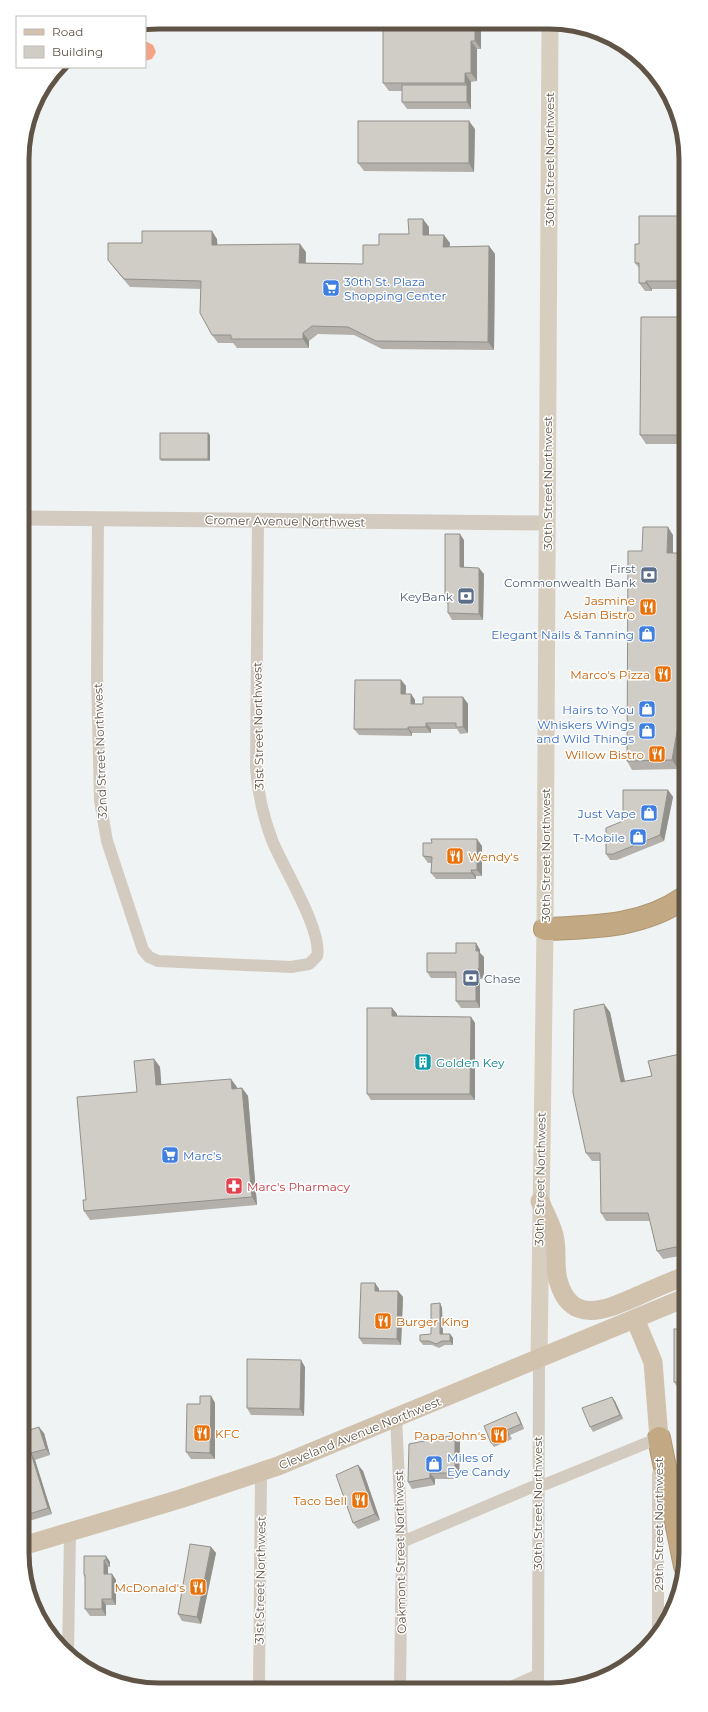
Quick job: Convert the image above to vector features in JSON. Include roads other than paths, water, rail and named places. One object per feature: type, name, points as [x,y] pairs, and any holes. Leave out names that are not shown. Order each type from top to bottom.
[{"type":"highway","points":[[545,929],[587,928],[625,924],[657,913],[679,901]]},
{"type":"highway","points":[[659,1438],[679,1536]]},
{"type":"main road","name":"30th Street Northwest","points":[[539,1359],[540,1201],[545,929],[550,29]]},
{"type":"main road","points":[[540,1201],[554,1236],[558,1282],[564,1294],[577,1307],[587,1311],[609,1308],[679,1279]]},
{"type":"main road","name":"Cleveland Avenue Northwest","points":[[29,1544],[261,1473],[679,1301]]},
{"type":"main road","points":[[635,1319],[652,1358],[659,1438]]},
{"type":"street","name":"Cromer Avenue Northwest","points":[[29,518],[547,523]]},
{"type":"street","name":"32nd Street Northwest","points":[[98,519],[97,675],[100,801],[106,841],[143,950],[149,957],[158,961],[291,967],[309,964]]},
{"type":"street","name":"31st Street Northwest","points":[[258,520],[256,769],[258,790],[262,811],[273,841],[316,937],[318,951],[317,956],[309,964]]},
{"type":"street","name":"30th Street Northwest","points":[[538,1680],[537,1486],[539,1359]]},
{"type":"street","name":"Oakmont Street Northwest","points":[[396,1418],[402,1542],[400,1683]]},
{"type":"street","points":[[402,1542],[537,1486],[546,1484],[659,1438]]},
{"type":"street","name":"29th Street Northwest","points":[[658,1624],[659,1438]]},
{"type":"street","name":"31st Street Northwest","points":[[259,1683],[261,1473]]},
{"type":"street","points":[[68,1646],[70,1532]]},
{"type":"street","points":[[526,1683],[538,1680]]},
{"type":"place","name":"30th St. Plaza Shopping Center","points":[[331,288]]},
{"type":"place","name":"First Commonwealth Bank","points":[[649,575]]},
{"type":"place","name":"KeyBank","points":[[466,596]]},
{"type":"place","name":"Jasmine Asian Bistro","points":[[648,607]]},
{"type":"place","name":"Elegant Nails & Tanning","points":[[647,634]]},
{"type":"place","name":"Marco's Pizza","points":[[663,674]]},
{"type":"place","name":"Hairs to You","points":[[647,709]]},
{"type":"place","name":"Whiskers Wings and Wild Things","points":[[647,731]]},
{"type":"place","name":"Willow Bistro","points":[[657,754]]},
{"type":"place","name":"Just Vape","points":[[649,813]]},
{"type":"place","name":"T-Mobile","points":[[638,837]]},
{"type":"place","name":"Wendy's","points":[[455,856]]},
{"type":"place","name":"Chase","points":[[471,978]]},
{"type":"place","name":"Golden Key","points":[[423,1062]]},
{"type":"place","name":"Marc's","points":[[170,1155]]},
{"type":"place","name":"Marc's Pharmacy","points":[[234,1186]]},
{"type":"place","name":"Burger King","points":[[383,1321]]},
{"type":"place","name":"KFC","points":[[202,1433]]},
{"type":"place","name":"Papa John's","points":[[499,1435]]},
{"type":"place","name":"Miles of Eye Candy","points":[[434,1464]]},
{"type":"place","name":"Taco Bell","points":[[360,1500]]},
{"type":"place","name":"McDonald's","points":[[198,1587]]}]
